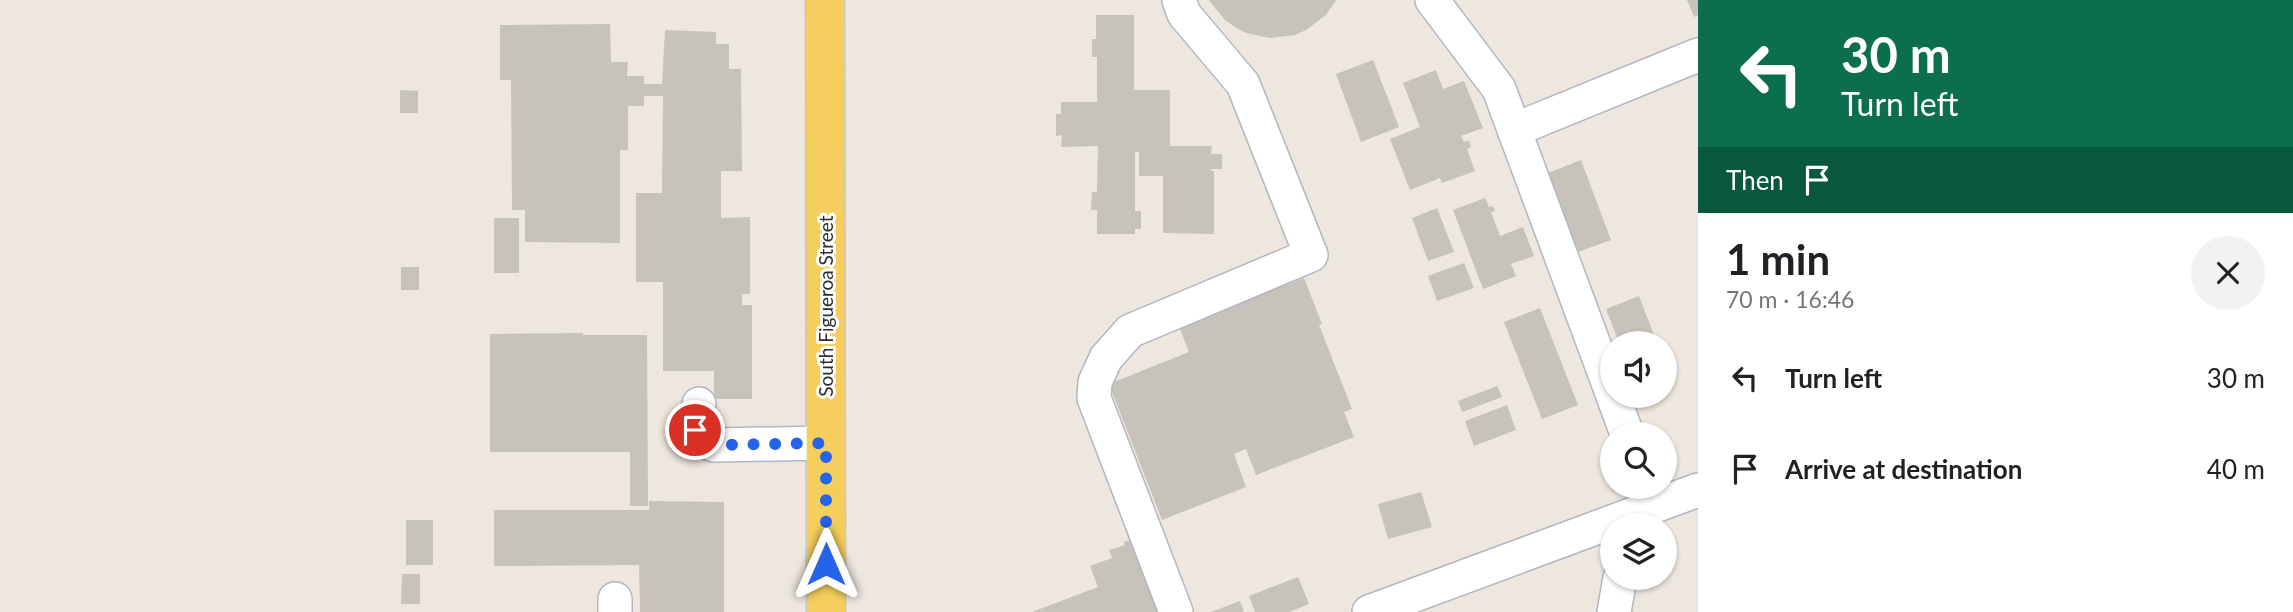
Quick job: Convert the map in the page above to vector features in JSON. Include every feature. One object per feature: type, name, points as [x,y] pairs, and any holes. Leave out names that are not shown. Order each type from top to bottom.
[{"type":"main road","name":"South Figueroa Street","points":[[825,0],[826,612]]},
{"type":"lane","points":[[1176,612],[1094,398],[1095,382],[1106,358],[1130,331],[1311,255],[1243,84],[1184,14],[1179,0]]},
{"type":"lane","points":[[1432,0],[1499,89],[1600,362]]},
{"type":"lane","points":[[1514,130],[1698,55]]},
{"type":"lane","points":[[699,404],[695,430],[703,441],[715,445],[826,443]]},
{"type":"lane","points":[[1369,612],[1640,508],[1698,490]]},
{"type":"lane","points":[[1614,612],[1618,590]]},
{"type":"building","points":[[1209,0],[1336,0],[1326,15],[1306,30],[1295,35],[1270,38],[1246,33],[1235,27],[1225,20]]},
{"type":"building","points":[[1687,0],[1698,0],[1698,15],[1694,17]]},
{"type":"building","points":[[1096,15],[1134,15],[1134,90],[1170,90],[1170,146],[1212,146],[1211,154],[1222,154],[1222,169],[1211,169],[1214,171],[1214,234],[1163,233],[1163,176],[1139,176],[1139,152],[1135,152],[1135,211],[1141,211],[1141,229],[1135,229],[1135,234],[1097,234],[1097,210],[1091,210],[1092,192],[1097,192],[1098,146],[1061,147],[1062,135],[1056,136],[1056,114],[1061,114],[1061,102],[1097,102],[1097,57],[1092,57],[1092,39],[1096,39]]},
{"type":"building","points":[[610,24],[611,62],[628,62],[627,76],[644,76],[644,84],[662,84],[665,30],[716,32],[716,44],[729,44],[729,69],[741,69],[742,171],[721,171],[721,218],[750,217],[750,294],[742,294],[742,305],[752,305],[752,399],[714,399],[714,371],[663,371],[663,282],[636,282],[636,193],[662,193],[663,96],[644,96],[644,106],[628,106],[628,150],[620,150],[620,243],[525,242],[525,210],[512,210],[511,80],[500,80],[500,25]]},
{"type":"building","points":[[1373,60],[1399,127],[1361,142],[1336,74]]},
{"type":"building","points":[[1436,70],[1443,89],[1464,81],[1483,128],[1461,136],[1464,142],[1469,141],[1471,147],[1467,149],[1475,171],[1442,183],[1440,178],[1410,190],[1390,139],[1420,127],[1403,83]]},
{"type":"building","points":[[400,90],[418,91],[418,113],[400,113]]},
{"type":"building","points":[[1581,160],[1611,240],[1578,252],[1548,173]]},
{"type":"building","points":[[1485,198],[1489,207],[1493,206],[1495,211],[1491,212],[1500,236],[1523,227],[1534,256],[1511,264],[1516,276],[1483,289],[1453,210]]},
{"type":"building","points":[[1437,208],[1454,252],[1428,261],[1412,218]]},
{"type":"building","points":[[494,218],[519,218],[519,273],[494,273]]},
{"type":"building","points":[[1464,263],[1474,288],[1437,301],[1428,276]]},
{"type":"building","points":[[401,267],[419,267],[419,290],[401,290]]},
{"type":"building","points":[[1304,278],[1352,409],[1344,412],[1354,437],[1256,475],[1246,449],[1234,454],[1246,487],[1162,520],[1109,384],[1189,352],[1179,326]]},
{"type":"building","points":[[1639,296],[1652,331],[1614,331],[1606,309]]},
{"type":"building","points":[[1540,308],[1578,405],[1542,419],[1504,322]]},
{"type":"building","points":[[490,334],[647,335],[648,506],[630,506],[630,452],[490,452]]},
{"type":"building","points":[[1497,386],[1502,397],[1462,412],[1458,401]]},
{"type":"building","points":[[1507,405],[1516,430],[1474,446],[1465,421]]},
{"type":"building","points":[[1421,492],[1432,527],[1388,539],[1378,504]]},
{"type":"building","points":[[649,501],[724,502],[724,612],[640,612],[639,565],[494,566],[494,510],[649,510]]},
{"type":"building","points":[[406,520],[433,520],[433,565],[406,565]]},
{"type":"building","points":[[1133,539],[1158,612],[1032,612],[1098,587],[1090,566],[1112,558],[1109,550],[1125,545],[1124,542]]},
{"type":"building","points":[[402,574],[420,574],[420,604],[401,604]]},
{"type":"building","points":[[1298,577],[1309,604],[1289,612],[1255,612],[1249,596]]},
{"type":"building","points":[[1240,601],[1244,612],[1211,612]]},
{"type":"route","points":[[695,430],[703,441],[715,445],[826,443],[826,564]]}]
